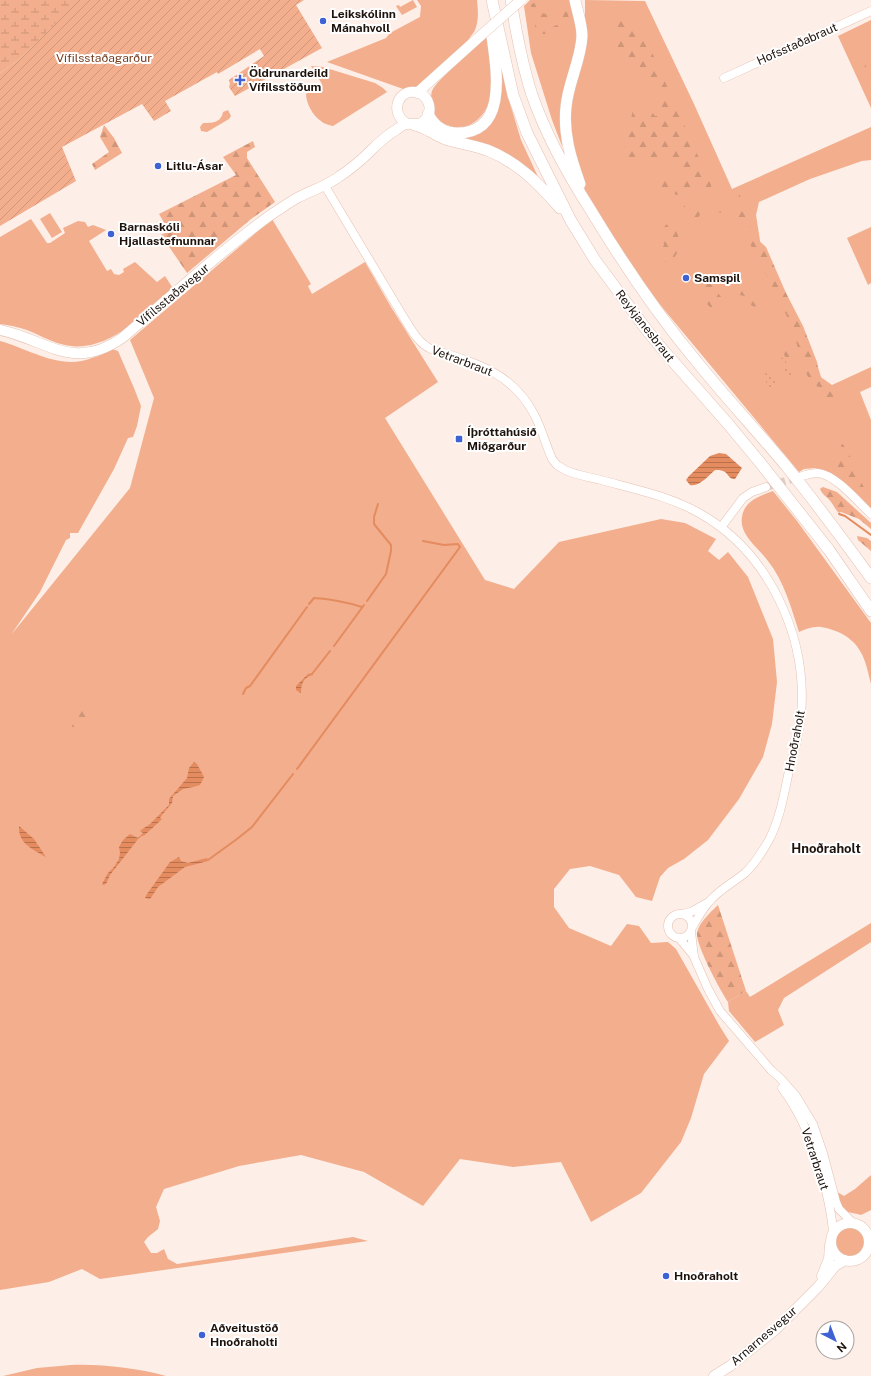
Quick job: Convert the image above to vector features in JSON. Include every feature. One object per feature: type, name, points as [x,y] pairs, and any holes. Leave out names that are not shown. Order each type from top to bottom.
[{"type":"highway","name":"Reykjanesbraut","points":[[512,0],[523,60],[533,95],[546,129],[569,176],[619,258],[670,329],[787,468],[871,578]]},
{"type":"highway","points":[[575,0],[582,34],[581,49],[567,99],[565,130],[569,152],[588,207]]},
{"type":"highway","name":"Reykjanesbraut","points":[[492,3],[511,88],[520,115],[540,161],[571,221],[595,260],[646,329],[729,425],[829,550],[871,611]]},
{"type":"highway","points":[[428,114],[435,125],[440,129],[456,133],[465,133],[476,128],[485,122],[490,115],[497,92],[492,37],[492,3]]},
{"type":"highway","points":[[411,124],[423,126],[442,138],[486,150],[512,162],[527,173],[571,221]]},
{"type":"main road","points":[[428,114],[429,106],[421,95],[433,79],[521,0]]},
{"type":"main road","name":"Vífilsstaðavegur","points":[[387,135],[397,113],[398,102],[403,96],[412,92],[421,95]]},
{"type":"main road","points":[[397,113],[400,118],[411,124]]},
{"type":"main road","name":"Vífilsstaðavegur","points":[[0,330],[17,335],[54,350],[66,352],[86,353],[109,346],[122,338],[227,249],[272,214],[298,198],[325,186],[360,161],[387,135],[411,124],[423,121],[428,114]]},
{"type":"main road","points":[[855,1223],[866,1230],[870,1238],[868,1248],[862,1256],[853,1261],[845,1260],[835,1254],[831,1244],[832,1233],[839,1225],[846,1223],[855,1223],[866,1223],[871,1221]]},
{"type":"main road","name":"Arnarnesvegur","points":[[811,1293],[826,1267],[831,1244]]},
{"type":"main road","name":"Arnarnesvegur","points":[[714,1376],[730,1366],[775,1330],[818,1287],[835,1266],[845,1260]]},
{"type":"street","name":"Hofsstaðabraut","points":[[724,78],[871,11]]},
{"type":"street","name":"Vetrarbraut","points":[[325,186],[419,341],[431,349],[487,368],[510,383],[531,409],[551,455],[557,465],[569,472],[652,494],[685,505],[722,526]]},
{"type":"street","points":[[799,477],[819,473],[831,479],[842,487],[871,514]]},
{"type":"street","points":[[722,526],[743,498],[752,492],[766,487]]},
{"type":"street","name":"Hnoðraholt","points":[[692,929],[708,903],[719,892],[749,869],[770,839],[779,813],[801,716],[801,667],[797,650],[779,598],[768,578],[755,560],[722,526]]},
{"type":"street","name":"Hnoðraholt","points":[[683,914],[691,912],[708,903]]},
{"type":"street","name":"Vetrarbraut","points":[[683,914],[673,915],[668,923],[670,934],[679,938],[694,957],[708,989],[720,1011],[771,1070],[796,1096],[813,1124],[839,1209],[855,1223]]},
{"type":"street","points":[[679,938],[686,937],[692,929],[689,917],[683,914]]},
{"type":"street","name":"Vetrarbraut","points":[[692,929],[694,957]]},
{"type":"street","name":"Vetrarbraut","points":[[771,1070],[776,1080],[793,1102],[812,1143],[827,1195],[832,1233]]},
{"type":"green space","points":[[0,0],[80,0],[21,58],[0,73]]},
{"type":"green space","name":"Vífilsstaðagarður","points":[[79,0],[304,0],[296,5],[322,48],[235,96],[229,87],[229,80],[264,56],[260,49],[218,74],[217,72],[165,101],[171,111],[154,121],[142,104],[62,147],[76,181],[0,226],[0,73],[21,58]]},
{"type":"green space","points":[[413,0],[417,7],[402,15],[396,6],[399,5],[400,7]]},
{"type":"green space","points":[[417,0],[477,0],[478,11],[476,26],[468,41],[421,86],[406,90],[327,62],[386,38],[390,33],[420,17],[421,6]]},
{"type":"green space","points":[[530,0],[572,0],[579,36],[561,120],[562,146],[552,120],[531,53],[524,6]]},
{"type":"green space","points":[[537,0],[548,0],[541,6],[541,10],[544,14],[554,10],[557,14],[545,25],[544,30],[561,23],[564,9],[569,16],[568,22],[563,29],[546,34],[536,31],[531,5]]},
{"type":"green space","points":[[585,0],[645,1],[694,104],[732,189],[871,127],[871,160],[862,161],[810,179],[759,202],[756,215],[761,247],[815,373],[832,385],[871,367],[871,387],[860,392],[871,420],[871,510],[826,472],[815,468],[804,469],[799,472],[652,295],[617,243],[585,190],[574,157],[569,128],[570,101],[585,44]]},
{"type":"green space","points":[[625,17],[642,30],[711,185],[712,197],[703,208],[695,225],[689,224],[684,215],[677,211],[675,202],[678,198],[686,208],[694,208],[706,190],[703,187],[695,189],[690,195],[678,185],[676,188],[680,194],[677,195],[669,192],[665,196],[660,192],[658,187],[663,181],[674,179],[683,184],[687,181],[682,168],[676,170],[669,166],[667,162],[671,160],[671,155],[668,152],[655,158],[644,158],[635,166],[632,172],[629,171],[626,165],[627,158],[623,156],[625,139],[634,128],[631,119],[633,110],[644,113],[650,110],[655,116],[659,115],[662,97],[655,87],[618,56],[614,46],[619,18]]},
{"type":"green space","points":[[871,20],[871,108],[838,36]]},
{"type":"green space","points":[[488,36],[492,83],[491,95],[482,115],[473,123],[464,127],[451,126],[438,121],[432,102],[432,91],[449,71]]},
{"type":"green space","points":[[871,59],[871,94],[866,79],[865,63]]},
{"type":"green space","points":[[501,62],[508,97],[521,140],[539,179],[456,138],[487,125]]},
{"type":"green space","points":[[311,66],[323,67],[375,83],[387,92],[333,126],[327,124],[315,116],[307,101],[306,94],[322,84]]},
{"type":"green space","points":[[228,110],[231,116],[229,119],[207,132],[201,131],[200,127],[203,123],[218,120],[222,116],[223,112]]},
{"type":"green space","points":[[104,125],[114,138],[122,153],[95,170],[92,164],[109,152],[100,137]]},
{"type":"green space","points":[[253,141],[255,147],[247,152],[247,158],[275,202],[251,219],[187,273],[161,235],[169,231],[159,214],[236,175],[223,157]]},
{"type":"green space","points":[[735,193],[740,195],[743,210],[749,224],[756,238],[766,247],[786,293],[803,326],[817,362],[824,389],[815,385],[805,372],[788,318],[735,211],[730,197]]},
{"type":"green space","points":[[722,201],[724,202],[728,214],[715,212]]},
{"type":"green space","points":[[50,213],[62,232],[52,238],[40,219]]},
{"type":"green space","points":[[31,219],[47,243],[50,243],[65,233],[63,228],[78,221],[85,222],[88,227],[93,225],[106,230],[89,241],[107,271],[111,269],[114,274],[119,275],[124,272],[123,269],[135,262],[157,282],[165,276],[174,290],[136,322],[107,339],[92,345],[77,346],[61,344],[27,330],[0,324],[0,237]]},
{"type":"green space","points":[[272,219],[311,284],[308,286],[312,294],[365,262],[438,382],[385,418],[485,580],[514,589],[559,542],[661,519],[685,523],[716,539],[708,551],[719,560],[728,552],[748,577],[773,639],[777,682],[772,724],[763,757],[739,799],[708,840],[684,859],[668,868],[660,877],[652,901],[636,897],[619,875],[590,866],[570,869],[554,889],[554,907],[569,928],[611,946],[627,924],[639,926],[651,943],[668,942],[676,949],[729,1041],[704,1074],[691,1118],[681,1142],[641,1193],[591,1222],[561,1162],[513,1167],[460,1159],[423,1206],[364,1172],[301,1155],[239,1166],[164,1189],[156,1207],[160,1221],[158,1229],[144,1242],[151,1253],[157,1253],[164,1249],[168,1259],[177,1264],[353,1237],[368,1241],[100,1279],[82,1269],[49,1282],[0,1290],[0,341],[45,357],[68,362],[92,358],[112,349],[118,351],[141,406],[133,437],[128,438],[114,469],[78,533],[70,533],[70,538],[66,540],[40,592],[11,635],[130,488],[154,398],[130,340]]},
{"type":"green space","points":[[678,221],[676,230],[679,240],[679,248],[670,263],[665,262],[660,252],[664,245],[662,239],[658,237],[659,232],[669,222],[676,223]]},
{"type":"green space","points":[[871,227],[871,283],[868,285],[847,238]]},
{"type":"green space","points":[[701,275],[722,286],[749,292],[750,295],[748,297],[717,289],[721,297],[715,307],[711,308],[706,303],[703,291],[700,290],[699,280]]},
{"type":"green space","points":[[759,300],[769,304],[771,307],[752,306],[749,302]]},
{"type":"green space","points":[[786,342],[794,354],[796,361],[792,366],[789,365],[781,348],[782,343]]},
{"type":"green space","points":[[784,357],[793,378],[789,380],[780,359]]},
{"type":"green space","points":[[768,371],[775,381],[775,387],[771,389],[765,378],[765,374]]},
{"type":"green space","points":[[824,391],[838,392],[833,404],[830,405],[820,395]]},
{"type":"green space","points":[[844,443],[869,499],[867,503],[847,485],[840,476],[838,456],[842,450],[841,445]]},
{"type":"green space","points":[[823,487],[837,492],[871,523],[871,529],[859,519],[841,512],[839,513],[830,500],[821,491],[820,489]]},
{"type":"green space","points":[[773,491],[797,521],[871,623],[871,684],[867,667],[857,646],[843,634],[821,627],[813,627],[799,632],[786,595],[774,569],[750,541],[744,530],[742,524],[743,511],[753,500]]},
{"type":"green space","points":[[857,536],[867,538],[871,541],[871,551],[858,540]]},
{"type":"green space","points":[[84,702],[93,711],[77,737],[69,732]]},
{"type":"green space","points":[[718,905],[746,991],[728,1002],[705,959],[697,935],[699,927]]},
{"type":"green space","points":[[871,923],[871,942],[784,998],[778,1010],[784,1025],[755,1042],[729,1011],[728,1002],[746,991],[750,997]]},
{"type":"green space","points":[[871,1175],[871,1210],[861,1215],[843,1210],[837,1192],[844,1196],[855,1189]]},
{"type":"green space","points":[[850,1227],[861,1231],[865,1242],[861,1253],[850,1257],[839,1253],[835,1242],[839,1231]]},
{"type":"green space","points":[[71,1365],[119,1367],[166,1376],[3,1376],[37,1368]]},
{"type":"shaded area","points":[[719,453],[726,454],[742,468],[735,479],[732,479],[726,472],[715,470],[701,482],[690,485],[686,480],[689,476],[710,456]]},
{"type":"shaded area","points":[[312,673],[313,675],[307,677],[304,681],[301,693],[296,690],[296,686],[308,674]]},
{"type":"shaded area","points":[[194,762],[197,764],[204,777],[200,785],[183,789],[173,796],[172,803],[160,818],[162,819],[145,835],[139,838],[110,875],[106,884],[103,885],[102,884],[108,873],[119,859],[119,847],[123,840],[130,834],[138,838],[143,833],[140,831],[150,824],[169,805],[169,799],[187,778],[189,768]]},
{"type":"shaded area","points":[[19,826],[34,839],[46,857],[23,841],[19,832]]},
{"type":"shaded area","points":[[179,857],[181,861],[188,863],[207,858],[208,861],[185,867],[158,887],[150,899],[145,898],[170,862]]},
{"type":"waterway","points":[[367,601],[386,574],[391,551],[391,545],[374,524],[374,517],[378,504]]},
{"type":"waterway","points":[[839,514],[845,516],[871,535]]},
{"type":"waterway","points":[[297,769],[460,547],[458,544],[444,545],[423,541]]},
{"type":"waterway","points":[[309,604],[314,598],[338,601],[362,607]]},
{"type":"waterway","points":[[334,646],[364,605]]},
{"type":"waterway","points":[[243,694],[307,607]]},
{"type":"waterway","points":[[312,674],[330,651]]},
{"type":"waterway","points":[[208,860],[252,827],[293,774]]},
{"type":"tunnel","points":[[766,487],[799,477]]},
{"type":"place","name":"Leikskólinn Mánahvoll","points":[[323,21]]},
{"type":"place","name":"Öldrunardeild Vífilsstöðum","points":[[240,80]]},
{"type":"place","name":"Litlu-Ásar","points":[[158,166]]},
{"type":"place","name":"Barnaskóli Hjallastefnunnar","points":[[111,234]]},
{"type":"place","name":"Samspil","points":[[686,278]]},
{"type":"place","name":"Íþróttahúsið Miðgarður","points":[[459,439]]},
{"type":"place","name":"Hnoðraholt","points":[[666,1276]]},
{"type":"place","name":"Aðveitustöð Hnoðraholti","points":[[202,1335]]},
{"type":"district","name":"Hnoðraholt","points":[[826,848]]}]
